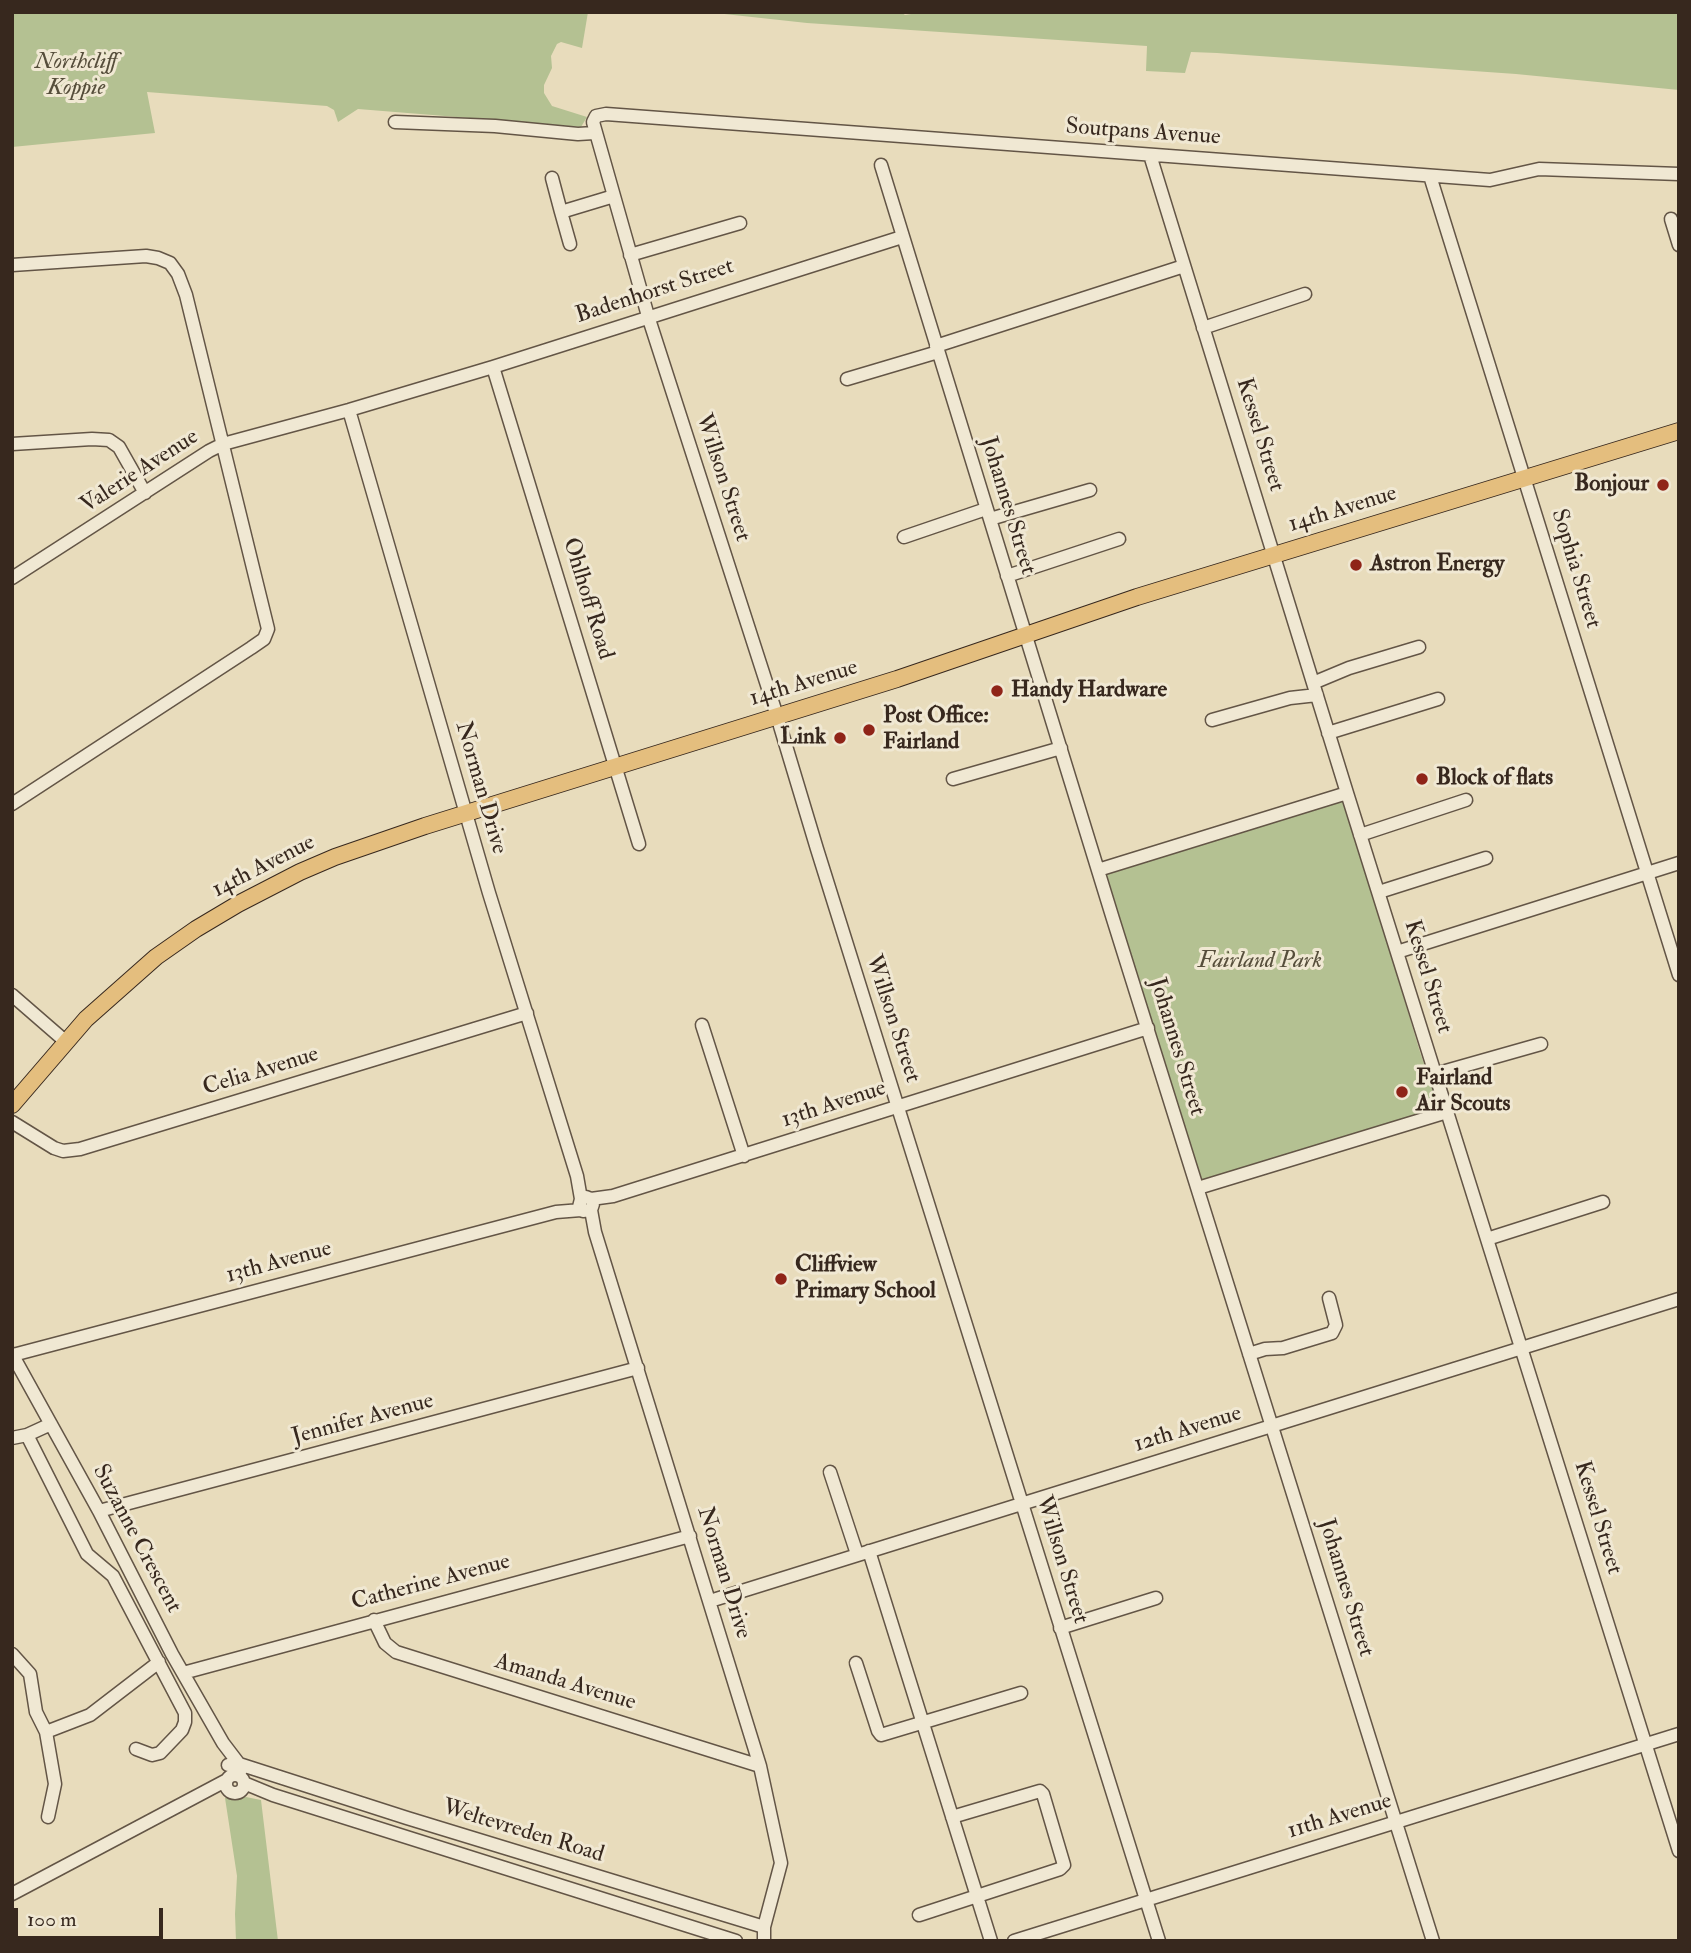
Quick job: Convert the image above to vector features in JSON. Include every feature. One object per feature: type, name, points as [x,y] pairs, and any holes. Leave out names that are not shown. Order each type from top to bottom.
[{"type":"main road","name":"14th Avenue","points":[[12,1104],[86,1019],[156,957],[238,904],[300,872],[425,826],[897,679],[1137,597],[1679,430]]},
{"type":"street","name":"Soutpans Avenue","points":[[594,134],[593,122],[596,116],[602,114],[1495,180],[1539,169],[1679,174]]},
{"type":"street","points":[[395,122],[594,134]]},
{"type":"street","name":"Willson Street","points":[[594,134],[648,316],[778,716],[817,849],[1159,1941]]},
{"type":"street","name":"Kessel Street","points":[[1150,155],[1328,733],[1679,1851]]},
{"type":"street","name":"Johannes Street","points":[[881,165],[1147,1028],[1433,1941]]},
{"type":"street","name":"Sophia Street","points":[[1430,176],[1679,975]]},
{"type":"street","points":[[552,178],[570,244]]},
{"type":"street","points":[[561,212],[614,196]]},
{"type":"street","points":[[1671,219],[1679,245]]},
{"type":"street","points":[[630,255],[740,223]]},
{"type":"street","name":"Badenhorst Street","points":[[421,388],[902,237]]},
{"type":"street","points":[[12,265],[146,256],[158,257],[170,263],[178,274],[191,316],[267,622],[267,634],[251,648],[12,804]]},
{"type":"street","points":[[847,379],[1184,266]]},
{"type":"street","points":[[1203,328],[1305,294]]},
{"type":"street","name":"Ohlhoff Road","points":[[493,367],[639,844]]},
{"type":"street","name":"Valerie Avenue","points":[[12,578],[208,451],[223,444],[421,388]]},
{"type":"street","name":"Norman Drive","points":[[349,410],[466,814],[760,1766],[780,1863],[762,1935]]},
{"type":"street","points":[[12,444],[109,440],[119,447],[145,493]]},
{"type":"street","points":[[904,537],[1090,490]]},
{"type":"street","points":[[1007,576],[1119,538]]},
{"type":"street","points":[[1212,720],[1290,698],[1315,689],[1349,668],[1419,647]]},
{"type":"street","points":[[1328,733],[1438,699]]},
{"type":"street","points":[[953,779],[1061,748]]},
{"type":"street","points":[[1098,870],[1347,793]]},
{"type":"street","points":[[1360,835],[1466,800]]},
{"type":"street","points":[[1379,892],[1486,858]]},
{"type":"street","points":[[1398,952],[1679,863]]},
{"type":"street","points":[[12,995],[65,1041]]},
{"type":"street","name":"Celia Avenue","points":[[12,1122],[54,1148],[63,1151],[80,1149],[527,1013]]},
{"type":"street","points":[[702,1025],[744,1156]]},
{"type":"street","name":"13th Avenue","points":[[13,1354],[614,1196],[1147,1028]]},
{"type":"street","points":[[1436,1074],[1541,1044]]},
{"type":"street","points":[[1198,1188],[1447,1112]]},
{"type":"street","points":[[1487,1239],[1603,1202]]},
{"type":"street","points":[[1249,1354],[1265,1349],[1280,1349],[1332,1333],[1336,1325],[1329,1298]]},
{"type":"street","name":"12th Avenue","points":[[710,1601],[1679,1299]]},
{"type":"street","name":"Suzanne Crescent","points":[[13,1354],[223,1743],[235,1777]]},
{"type":"street","name":"Jennifer Avenue","points":[[99,1511],[638,1368]]},
{"type":"street","points":[[12,1438],[27,1435],[51,1424]]},
{"type":"street","points":[[27,1435],[88,1556],[113,1576],[185,1713],[182,1730],[160,1753],[152,1755],[136,1749]]},
{"type":"street","points":[[830,1472],[906,1669],[991,1941]]},
{"type":"street","name":"Catherine Avenue","points":[[183,1673],[690,1536]]},
{"type":"street","points":[[103,1567],[124,1559]]},
{"type":"street","points":[[1060,1628],[1156,1598]]},
{"type":"street","name":"Amanda Avenue","points":[[374,1620],[385,1643],[396,1652],[760,1766]]},
{"type":"street","points":[[12,1654],[30,1674],[36,1712],[46,1732],[55,1784],[48,1817]]},
{"type":"street","points":[[46,1732],[90,1715],[159,1662]]},
{"type":"street","points":[[856,1663],[880,1734],[1021,1693]]},
{"type":"street","name":"11th Avenue","points":[[1014,1941],[1679,1734]]},
{"type":"street","name":"Weltevreden Road","points":[[235,1777],[270,1775],[762,1935]]},
{"type":"street","points":[[12,1894],[235,1777]]},
{"type":"street","name":"Weltevreden Road","points":[[235,1777],[273,1795],[732,1940]]},
{"type":"street","points":[[919,1915],[1063,1868],[1041,1791],[952,1817]]},
{"type":"green space","name":"Northcliff Koppie","points":[[12,12],[588,12],[582,48],[561,42],[557,44],[551,56],[552,68],[544,85],[544,93],[552,106],[587,117],[581,127],[358,109],[338,122],[334,110],[327,106],[147,92],[155,133],[12,147]]},
{"type":"green space","points":[[706,12],[901,12],[905,15],[923,12],[1679,12],[1679,90],[1516,74],[1191,52],[1185,73],[1146,71],[1147,46],[807,23]]},
{"type":"green space","name":"Fairland Park","points":[[1343,795],[1420,1052],[1441,1113],[1196,1185],[1099,872]]},
{"type":"green space","points":[[246,1797],[261,1800],[278,1941],[236,1941],[237,1876],[225,1798]]},
{"type":"place","name":"Bonjour","points":[[1663,485]]},
{"type":"place","name":"Astron Energy","points":[[1356,565]]},
{"type":"place","name":"Handy Hardware","points":[[997,691]]},
{"type":"place","name":"Post Office: Fairland","points":[[869,730]]},
{"type":"place","name":"Link","points":[[840,738]]},
{"type":"place","name":"Block of flats","points":[[1422,779]]},
{"type":"place","name":"Fairland Air Scouts","points":[[1402,1092]]},
{"type":"place","name":"Cliffview Primary School","points":[[781,1279]]}]
